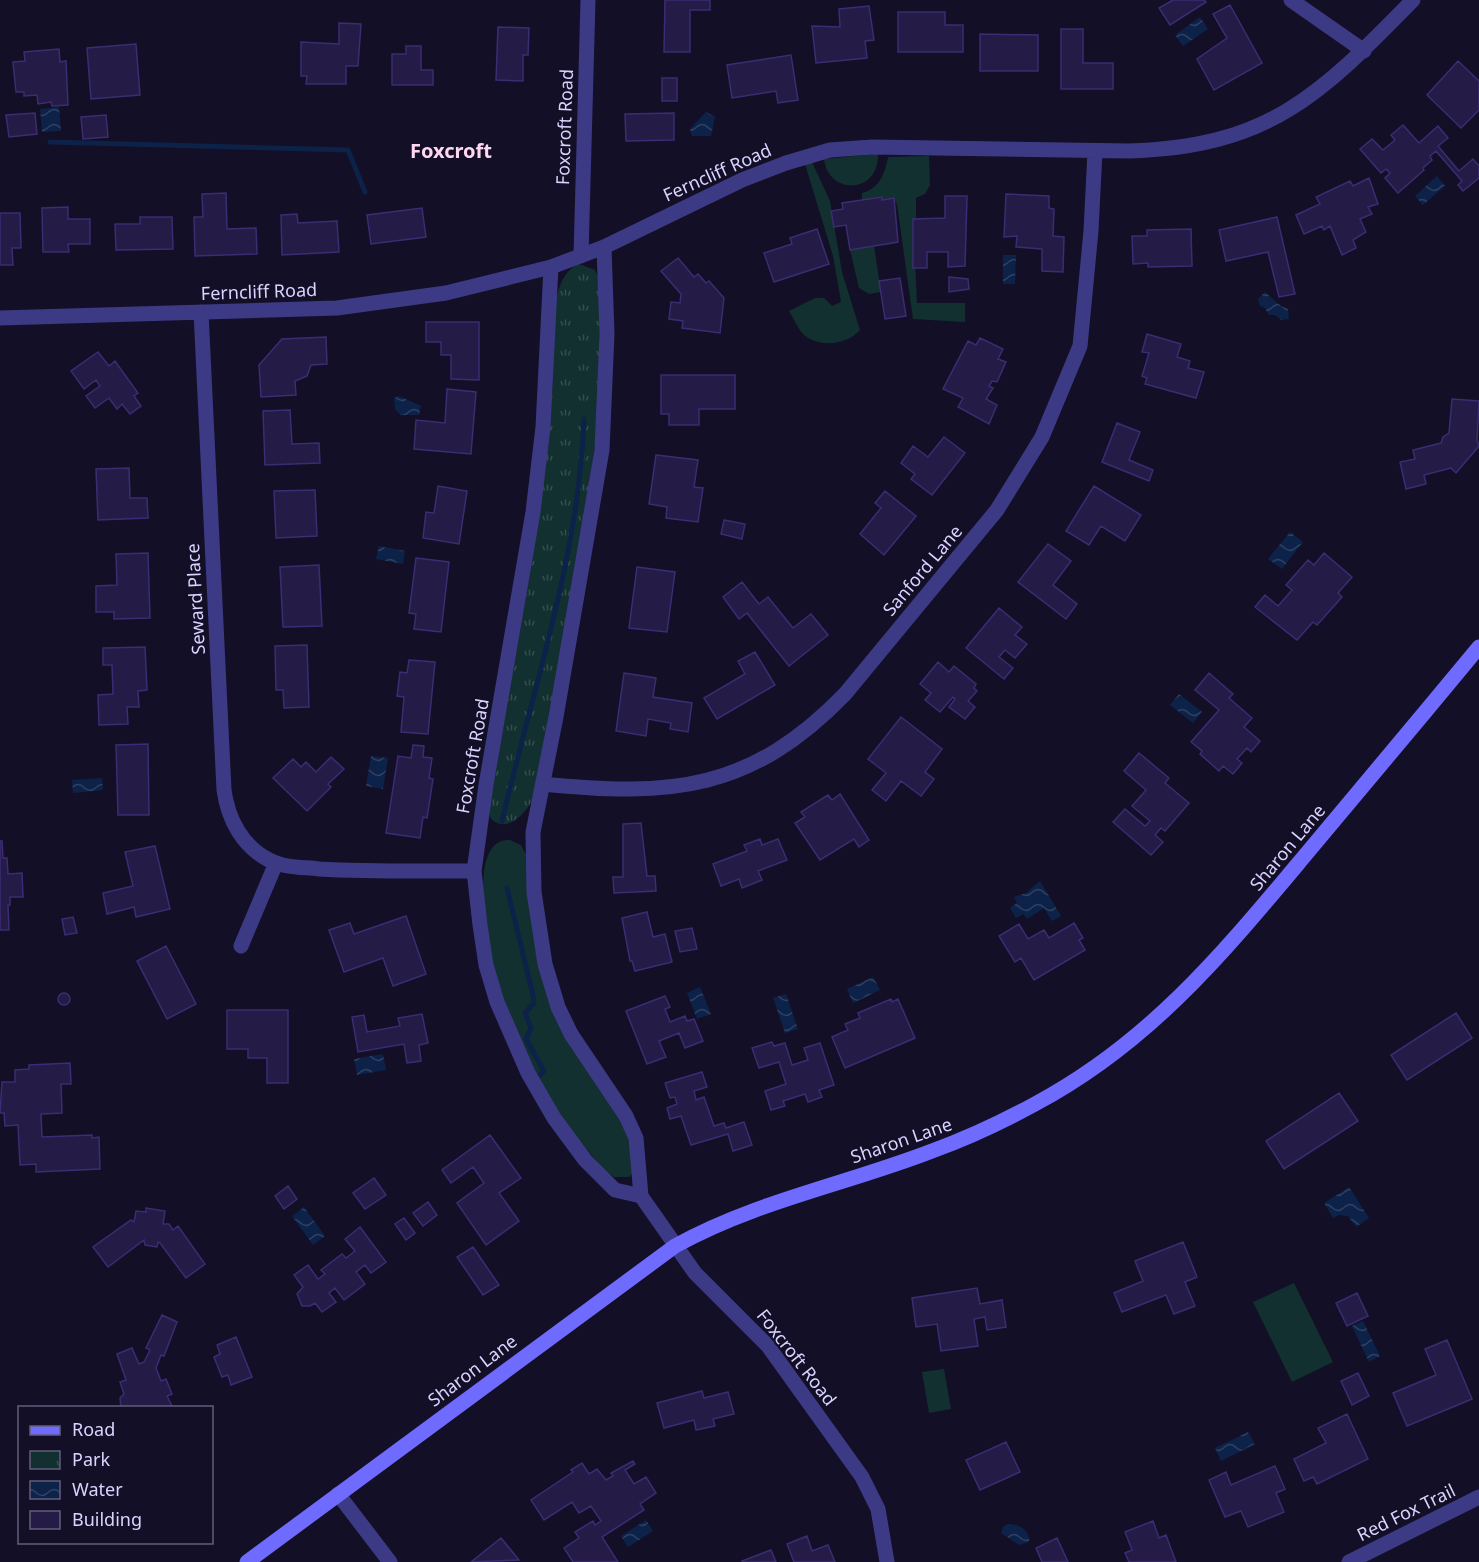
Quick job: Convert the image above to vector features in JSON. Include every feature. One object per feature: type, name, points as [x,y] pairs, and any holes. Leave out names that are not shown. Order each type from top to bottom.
[{"type":"main road","name":"Sharon Lane","points":[[247,1562],[675,1246],[726,1221],[760,1208],[930,1152],[975,1134],[1037,1103],[1094,1068],[1162,1014],[1216,962],[1479,647]]},
{"type":"street","name":"Foxcroft Road","points":[[581,256],[588,0]]},
{"type":"street","points":[[1291,0],[1364,51]]},
{"type":"street","name":"Ferncliff Road","points":[[0,318],[337,308],[442,294],[550,267],[604,248],[742,180],[830,150],[872,147],[1165,150],[1210,143],[1243,133],[1299,104],[1337,76],[1413,0]]},
{"type":"street","name":"Sanford Lane","points":[[543,784],[615,791],[665,788],[732,773],[780,750],[822,718],[845,694],[997,510],[1042,437],[1080,346],[1089,256],[1095,151]]},
{"type":"street","name":"Foxcroft Road","points":[[604,248],[607,334],[602,450],[533,832],[532,858],[537,918],[545,964],[558,1007],[571,1034],[626,1116],[636,1138],[641,1196],[695,1273],[768,1346],[862,1477],[878,1509],[887,1562]]},
{"type":"street","name":"Foxcroft Road","points":[[550,267],[543,427],[533,512],[486,785],[474,871],[486,965],[497,1002],[528,1074],[554,1118],[585,1160],[615,1190],[641,1196]]},
{"type":"street","name":"Seward Place","points":[[201,312],[224,790],[229,814],[239,833],[255,850],[276,862],[289,866],[345,871],[474,871]]},
{"type":"street","points":[[241,946],[276,862]]},
{"type":"street","points":[[338,1494],[390,1562]]},
{"type":"street","name":"Red Fox Trail","points":[[1350,1562],[1479,1497]]},
{"type":"green space","points":[[878,154],[876,167],[871,177],[862,183],[853,185],[843,184],[834,179],[824,159]]},
{"type":"green space","points":[[929,156],[930,185],[925,194],[916,198],[916,219],[913,219],[917,303],[965,303],[965,322],[913,319],[897,204],[894,200],[882,200],[881,197],[862,200],[862,193],[873,188],[881,179],[888,157]]},
{"type":"green space","points":[[812,162],[830,201],[842,272],[860,330],[841,342],[825,343],[810,339],[798,327],[789,311],[815,298],[824,298],[832,306],[841,302],[833,256],[805,164]]},
{"type":"green space","points":[[874,246],[881,292],[869,294],[859,288],[850,250]]},
{"type":"green space","points":[[579,264],[595,270],[600,281],[599,419],[561,664],[532,801],[514,821],[503,824],[491,819],[489,813],[541,500],[552,395],[555,303],[560,286],[568,272]]},
{"type":"green space","points":[[510,840],[521,845],[527,856],[540,970],[628,1135],[633,1173],[629,1177],[614,1177],[607,1172],[567,1125],[534,1072],[503,1001],[488,937],[483,883],[486,860],[495,845]]},
{"type":"green space","points":[[1294,1283],[1333,1362],[1292,1382],[1253,1302]]},
{"type":"green space","points":[[944,1369],[951,1409],[929,1413],[922,1372]]},
{"type":"water","points":[[1200,17],[1208,29],[1183,46],[1175,35]]},
{"type":"water","points":[[59,107],[61,131],[42,132],[40,109]]},
{"type":"water","points":[[706,112],[715,117],[711,136],[692,136],[690,129]]},
{"type":"water","points":[[1437,176],[1445,186],[1423,205],[1415,196]]},
{"type":"water","points":[[1003,255],[1016,255],[1015,284],[1003,284]]},
{"type":"water","points":[[1265,292],[1288,309],[1289,319],[1281,320],[1275,315],[1269,315],[1265,308],[1260,306],[1258,299]]},
{"type":"water","points":[[399,396],[421,406],[419,415],[401,415],[395,409],[394,398]]},
{"type":"water","points":[[1290,532],[1303,542],[1282,569],[1268,559]]},
{"type":"water","points":[[379,546],[405,551],[403,564],[376,559]]},
{"type":"water","points":[[1179,694],[1202,712],[1193,723],[1170,705]]},
{"type":"water","points":[[371,756],[388,758],[383,789],[366,786]]},
{"type":"water","points":[[102,778],[103,790],[73,793],[72,780]]},
{"type":"water","points":[[1040,881],[1061,916],[1052,921],[1044,908],[1027,919],[1023,914],[1016,918],[1010,908],[1017,903],[1014,897],[1026,893]]},
{"type":"water","points":[[873,977],[880,990],[853,1003],[847,989]]},
{"type":"water","points":[[700,987],[711,1014],[697,1019],[687,993]]},
{"type":"water","points":[[786,994],[798,1029],[785,1033],[773,998]]},
{"type":"water","points":[[383,1054],[386,1070],[357,1075],[354,1059]]},
{"type":"water","points":[[1349,1187],[1369,1218],[1356,1227],[1348,1216],[1339,1215],[1333,1218],[1324,1203]]},
{"type":"water","points":[[304,1207],[325,1236],[313,1245],[292,1216]]},
{"type":"water","points":[[1363,1321],[1380,1356],[1369,1362],[1352,1326]]},
{"type":"water","points":[[1248,1432],[1255,1444],[1221,1461],[1215,1448]]},
{"type":"water","points":[[646,1520],[653,1531],[628,1547],[621,1536]]},
{"type":"water","points":[[1008,1524],[1023,1528],[1028,1534],[1029,1542],[1019,1545],[1001,1533],[1003,1527]]},
{"type":"building","points":[[665,0],[710,0],[710,10],[690,10],[690,52],[664,52]]},
{"type":"building","points":[[1173,0],[1204,0],[1206,2],[1170,25],[1159,8]]},
{"type":"building","points":[[1230,5],[1262,63],[1214,90],[1197,59],[1227,38],[1213,14]]},
{"type":"building","points":[[869,6],[874,40],[865,41],[867,58],[816,63],[812,26],[840,27],[839,9]]},
{"type":"building","points":[[898,12],[945,12],[945,25],[963,25],[963,52],[898,52]]},
{"type":"building","points":[[339,23],[361,24],[358,66],[346,66],[346,84],[306,84],[307,76],[301,76],[301,42],[339,44]]},
{"type":"building","points":[[498,27],[529,28],[528,55],[523,55],[523,81],[496,80]]},
{"type":"building","points":[[1061,29],[1083,29],[1083,63],[1113,63],[1113,89],[1061,89]]},
{"type":"building","points":[[980,34],[1038,35],[1038,71],[980,71]]},
{"type":"building","points":[[136,44],[140,95],[91,99],[87,48]]},
{"type":"building","points":[[406,46],[421,46],[421,70],[433,70],[433,85],[392,85],[392,54],[406,54]]},
{"type":"building","points":[[59,49],[60,62],[66,61],[68,105],[52,106],[51,102],[38,104],[37,95],[24,96],[24,92],[16,92],[13,62],[25,61],[24,52]]},
{"type":"building","points":[[791,55],[798,100],[778,103],[776,91],[732,98],[727,65]]},
{"type":"building","points":[[1458,61],[1479,81],[1479,110],[1461,128],[1427,95]]},
{"type":"building","points":[[662,78],[677,78],[677,101],[662,101]]},
{"type":"building","points":[[35,113],[37,134],[9,137],[6,115]]},
{"type":"building","points":[[674,113],[674,140],[626,141],[625,114]]},
{"type":"building","points":[[106,115],[108,137],[83,139],[81,117]]},
{"type":"building","points":[[1403,125],[1419,143],[1438,126],[1448,138],[1438,146],[1459,171],[1473,159],[1479,166],[1479,178],[1463,191],[1458,185],[1462,181],[1436,151],[1430,156],[1432,160],[1423,168],[1424,170],[1398,193],[1385,178],[1390,173],[1386,169],[1381,173],[1360,149],[1372,139],[1383,150],[1395,140],[1391,135]]},
{"type":"building","points":[[1369,178],[1378,204],[1368,207],[1372,214],[1360,219],[1366,232],[1353,240],[1356,248],[1342,255],[1330,226],[1324,230],[1322,226],[1304,234],[1296,215],[1320,204],[1316,197],[1350,181],[1353,186]]},
{"type":"building","points":[[226,193],[227,229],[256,228],[257,254],[195,256],[194,217],[203,217],[202,194]]},
{"type":"building","points":[[1006,194],[1049,196],[1049,208],[1054,209],[1053,236],[1064,237],[1063,272],[1042,271],[1042,249],[1016,247],[1017,236],[1004,237]]},
{"type":"building","points":[[945,196],[967,196],[965,266],[948,267],[948,252],[927,252],[927,268],[913,268],[913,219],[945,218]]},
{"type":"building","points":[[882,197],[882,200],[894,198],[898,242],[850,250],[846,225],[834,227],[831,211],[843,209],[842,203]]},
{"type":"building","points":[[68,207],[68,219],[90,219],[90,244],[68,244],[69,252],[43,252],[42,208]]},
{"type":"building","points":[[422,208],[426,237],[371,244],[367,215]]},
{"type":"building","points":[[0,213],[20,213],[21,248],[12,248],[13,265],[0,265]]},
{"type":"building","points":[[297,214],[298,223],[337,221],[339,252],[282,255],[281,215]]},
{"type":"building","points":[[140,217],[172,217],[173,249],[116,250],[115,224],[140,224]]},
{"type":"building","points":[[1277,217],[1295,294],[1279,297],[1268,252],[1226,261],[1219,230]]},
{"type":"building","points":[[817,229],[829,264],[774,282],[764,253],[792,244],[790,238]]},
{"type":"building","points":[[1191,229],[1192,266],[1148,267],[1148,263],[1133,264],[1132,236],[1147,236],[1147,230]]},
{"type":"building","points":[[678,258],[694,277],[698,274],[706,283],[709,281],[724,298],[720,333],[682,328],[683,321],[669,319],[671,302],[680,303],[681,294],[661,271]]},
{"type":"building","points":[[949,277],[968,279],[969,289],[949,292]]},
{"type":"building","points":[[900,278],[906,316],[885,319],[879,281]]},
{"type":"building","points":[[426,322],[479,322],[479,380],[451,379],[451,355],[441,355],[441,342],[426,342]]},
{"type":"building","points":[[1147,334],[1181,344],[1177,357],[1190,361],[1188,368],[1204,372],[1196,398],[1145,384],[1147,378],[1142,376],[1149,353],[1142,352]]},
{"type":"building","points":[[326,337],[327,364],[311,365],[307,376],[295,381],[296,395],[261,397],[259,365],[282,339]]},
{"type":"building","points":[[980,338],[1003,349],[998,359],[1006,362],[997,382],[992,381],[989,386],[993,388],[986,399],[997,405],[989,424],[958,407],[963,398],[943,389],[968,341],[976,345]]},
{"type":"building","points":[[98,352],[109,366],[115,361],[138,393],[134,396],[141,406],[130,414],[122,404],[117,409],[109,398],[95,408],[86,396],[100,386],[96,380],[84,389],[71,371]]},
{"type":"building","points":[[661,375],[735,375],[735,409],[699,409],[699,425],[669,425],[669,414],[661,414]]},
{"type":"building","points":[[447,389],[476,392],[471,454],[414,449],[416,420],[445,423]]},
{"type":"building","points":[[1452,399],[1479,401],[1477,440],[1479,446],[1456,473],[1451,468],[1424,475],[1426,484],[1406,489],[1400,462],[1415,459],[1413,450],[1441,443],[1443,437],[1449,433]]},
{"type":"building","points":[[290,410],[292,444],[319,443],[320,463],[265,465],[263,411]]},
{"type":"building","points":[[1117,423],[1140,432],[1129,460],[1153,470],[1149,481],[1102,462]]},
{"type":"building","points":[[944,437],[965,453],[932,495],[911,479],[915,474],[901,463],[913,446],[928,457]]},
{"type":"building","points":[[656,455],[698,460],[694,487],[703,488],[698,522],[666,518],[667,507],[649,504]]},
{"type":"building","points":[[129,468],[130,498],[147,498],[148,518],[98,520],[96,469]]},
{"type":"building","points":[[438,486],[467,491],[459,544],[423,538],[426,512],[434,513]]},
{"type":"building","points":[[1094,486],[1141,515],[1125,541],[1101,526],[1089,545],[1066,531]]},
{"type":"building","points":[[315,490],[317,536],[276,538],[274,491]]},
{"type":"building","points":[[885,491],[916,516],[884,555],[860,534],[881,508],[875,503]]},
{"type":"building","points":[[724,520],[745,524],[742,539],[721,534]]},
{"type":"building","points":[[1048,544],[1071,561],[1053,585],[1077,604],[1066,619],[1018,582]]},
{"type":"building","points":[[148,553],[150,618],[114,619],[114,612],[96,612],[96,586],[117,585],[116,554]]},
{"type":"building","points":[[1324,553],[1352,577],[1338,593],[1342,597],[1317,625],[1313,622],[1297,640],[1255,607],[1265,595],[1278,606],[1292,590],[1286,585],[1308,560],[1314,565]]},
{"type":"building","points":[[416,558],[449,562],[441,632],[414,629],[416,614],[409,613]]},
{"type":"building","points":[[319,565],[322,626],[283,627],[280,567]]},
{"type":"building","points":[[637,567],[675,572],[667,632],[629,628]]},
{"type":"building","points":[[742,582],[759,604],[768,597],[793,628],[811,614],[828,635],[789,666],[747,613],[739,619],[723,597]]},
{"type":"building","points":[[999,608],[1022,627],[1015,635],[1027,644],[1015,658],[1005,650],[999,657],[1013,668],[1004,679],[966,648]]},
{"type":"building","points":[[307,645],[309,707],[284,708],[283,690],[276,690],[275,646]]},
{"type":"building","points":[[145,647],[147,690],[138,691],[139,707],[127,707],[128,724],[99,725],[98,695],[113,694],[112,665],[103,665],[103,648]]},
{"type":"building","points":[[755,652],[775,685],[717,719],[704,698],[745,674],[738,661]]},
{"type":"building","points":[[409,660],[435,662],[428,734],[401,732],[404,697],[397,696],[400,672],[407,673]]},
{"type":"building","points":[[938,662],[949,672],[954,666],[976,684],[974,688],[977,691],[968,701],[975,707],[965,719],[949,707],[955,699],[953,697],[940,712],[925,700],[931,693],[920,684]]},
{"type":"building","points":[[624,673],[656,678],[653,697],[692,703],[688,732],[670,729],[671,723],[648,719],[646,736],[616,731]]},
{"type":"building","points":[[1209,673],[1233,694],[1229,698],[1252,718],[1244,727],[1260,741],[1251,752],[1247,748],[1237,759],[1242,763],[1233,774],[1223,766],[1219,771],[1200,754],[1202,751],[1191,742],[1219,710],[1195,690]]},
{"type":"building","points":[[901,717],[942,749],[925,772],[934,779],[921,796],[901,781],[886,801],[872,790],[886,773],[868,759]]},
{"type":"building","points":[[148,744],[149,815],[118,815],[116,745]]},
{"type":"building","points":[[413,745],[424,746],[423,757],[432,758],[429,778],[433,779],[427,818],[423,817],[420,838],[386,833],[398,756],[411,758]]},
{"type":"building","points":[[1139,753],[1169,778],[1165,783],[1189,803],[1165,831],[1161,828],[1155,835],[1163,842],[1151,855],[1113,822],[1125,809],[1145,826],[1150,821],[1132,806],[1146,790],[1124,771]]},
{"type":"building","points":[[331,757],[344,769],[328,784],[331,787],[307,811],[273,778],[293,759],[301,767],[306,762],[316,772]]},
{"type":"building","points":[[840,794],[869,840],[859,847],[854,839],[820,860],[795,823],[805,817],[801,812],[828,795],[832,800]]},
{"type":"building","points":[[641,823],[647,876],[655,876],[656,891],[614,893],[613,877],[623,877],[623,824]]},
{"type":"building","points":[[760,839],[762,845],[778,839],[787,860],[758,871],[762,880],[742,888],[739,879],[721,886],[713,864],[747,851],[744,845]]},
{"type":"building","points":[[0,841],[2,841],[3,858],[7,858],[8,874],[22,873],[23,897],[10,897],[10,905],[8,905],[9,930],[0,930]]},
{"type":"building","points":[[155,846],[170,909],[136,917],[134,907],[107,914],[103,893],[133,886],[125,852]]},
{"type":"building","points":[[647,912],[653,937],[665,934],[672,962],[635,971],[630,961],[622,918]]},
{"type":"building","points":[[406,916],[426,974],[393,986],[383,958],[344,972],[329,930],[350,923],[354,934]]},
{"type":"building","points":[[73,917],[77,933],[65,935],[62,919]]},
{"type":"building","points":[[1074,923],[1083,938],[1079,940],[1085,950],[1034,980],[1021,958],[1015,962],[999,936],[1019,924],[1028,939],[1044,930],[1049,938]]},
{"type":"building","points":[[692,928],[697,949],[680,952],[675,931]]},
{"type":"building","points":[[166,946],[196,1004],[167,1019],[137,961]]},
{"type":"building","points":[[64,993],[70,999],[64,1005],[58,999]]},
{"type":"building","points":[[665,996],[670,1007],[665,1009],[670,1022],[685,1016],[687,1021],[694,1019],[703,1041],[685,1048],[679,1033],[659,1041],[666,1057],[647,1064],[626,1011]]},
{"type":"building","points":[[891,999],[892,1002],[898,999],[915,1038],[845,1068],[832,1037],[848,1030],[845,1024],[860,1018],[858,1013]]},
{"type":"building","points":[[227,1010],[288,1010],[288,1083],[267,1083],[267,1058],[248,1058],[248,1049],[227,1049]]},
{"type":"building","points":[[1456,1013],[1472,1038],[1407,1080],[1391,1055]]},
{"type":"building","points":[[422,1014],[428,1043],[419,1045],[421,1061],[407,1063],[404,1044],[358,1052],[352,1017],[364,1015],[367,1032],[400,1026],[398,1018]]},
{"type":"building","points":[[772,1042],[774,1046],[785,1043],[792,1065],[808,1060],[804,1048],[820,1043],[834,1085],[819,1090],[822,1097],[808,1102],[805,1094],[783,1101],[785,1106],[771,1110],[765,1091],[786,1084],[779,1062],[759,1068],[752,1048]]},
{"type":"building","points":[[70,1063],[71,1084],[61,1084],[62,1113],[41,1114],[42,1137],[92,1135],[92,1138],[99,1137],[100,1169],[36,1172],[36,1164],[20,1165],[18,1125],[5,1126],[4,1113],[0,1113],[2,1082],[15,1082],[15,1070],[29,1069],[29,1065]]},
{"type":"building","points":[[702,1072],[707,1087],[694,1091],[696,1100],[704,1097],[714,1126],[724,1123],[726,1128],[744,1122],[752,1145],[733,1151],[728,1134],[691,1145],[681,1116],[670,1119],[667,1108],[677,1104],[675,1097],[670,1098],[665,1083]]},
{"type":"building","points":[[1339,1093],[1358,1121],[1284,1169],[1266,1141]]},
{"type":"building","points":[[490,1135],[521,1178],[499,1193],[519,1221],[486,1245],[457,1203],[484,1183],[473,1167],[451,1183],[442,1170]]},
{"type":"building","points":[[374,1178],[386,1195],[365,1209],[353,1193]]},
{"type":"building","points":[[288,1186],[297,1199],[284,1209],[275,1196]]},
{"type":"building","points":[[428,1202],[437,1215],[423,1226],[413,1213]]},
{"type":"building","points":[[146,1208],[165,1211],[163,1224],[169,1224],[173,1230],[178,1226],[205,1264],[186,1278],[160,1243],[158,1242],[157,1247],[145,1245],[144,1240],[108,1267],[93,1247],[131,1220],[134,1222],[136,1211],[146,1212]]},
{"type":"building","points":[[404,1218],[415,1233],[406,1240],[395,1224]]},
{"type":"building","points":[[360,1227],[386,1262],[371,1273],[365,1265],[356,1272],[365,1284],[344,1300],[335,1288],[329,1293],[336,1302],[322,1312],[315,1303],[302,1306],[297,1294],[303,1287],[294,1275],[308,1265],[318,1279],[325,1274],[321,1270],[342,1254],[346,1258],[355,1251],[345,1239]]},
{"type":"building","points":[[1183,1242],[1197,1277],[1185,1282],[1195,1306],[1174,1314],[1166,1295],[1122,1312],[1114,1293],[1143,1281],[1135,1261]]},
{"type":"building","points":[[473,1247],[499,1285],[483,1295],[457,1257]]},
{"type":"building","points":[[977,1288],[980,1304],[1002,1300],[1006,1327],[987,1330],[985,1317],[974,1319],[978,1346],[941,1351],[937,1324],[916,1327],[912,1298]]},
{"type":"building","points":[[1357,1293],[1368,1316],[1347,1326],[1336,1303]]},
{"type":"building","points":[[162,1315],[177,1322],[164,1356],[161,1355],[156,1368],[161,1381],[166,1379],[172,1394],[167,1396],[172,1406],[121,1406],[120,1398],[124,1394],[120,1382],[126,1380],[117,1354],[132,1348],[139,1364],[144,1362],[150,1350],[146,1348]]},
{"type":"building","points":[[236,1337],[252,1377],[231,1385],[228,1375],[222,1377],[214,1357],[220,1354],[217,1345]]},
{"type":"building","points":[[1447,1340],[1472,1399],[1407,1426],[1393,1393],[1436,1375],[1425,1349]]},
{"type":"building","points":[[1358,1373],[1369,1396],[1352,1405],[1341,1381]]},
{"type":"building","points":[[702,1391],[704,1398],[728,1392],[734,1414],[713,1419],[715,1426],[696,1430],[694,1420],[664,1428],[657,1403]]},
{"type":"building","points":[[1347,1414],[1368,1459],[1317,1484],[1313,1477],[1304,1481],[1294,1459],[1326,1443],[1318,1428]]},
{"type":"building","points":[[1006,1442],[1020,1472],[980,1490],[966,1460]]},
{"type":"building","points":[[633,1461],[635,1464],[625,1470],[634,1484],[646,1477],[656,1493],[640,1504],[644,1510],[602,1537],[618,1562],[573,1562],[564,1548],[579,1538],[575,1532],[593,1521],[595,1525],[601,1521],[591,1506],[579,1513],[572,1502],[544,1520],[531,1500],[573,1472],[571,1470],[582,1463],[589,1474],[597,1469],[606,1480],[613,1476],[611,1473]]},
{"type":"building","points":[[1275,1466],[1285,1489],[1276,1493],[1284,1512],[1248,1527],[1241,1511],[1225,1517],[1209,1480],[1226,1472],[1231,1485]]},
{"type":"building","points":[[1153,1521],[1159,1538],[1166,1535],[1176,1562],[1129,1562],[1125,1553],[1132,1550],[1125,1532]]},
{"type":"building","points":[[807,1536],[812,1551],[828,1545],[835,1562],[794,1562],[787,1544]]},
{"type":"building","points":[[501,1538],[519,1560],[471,1562]]},
{"type":"building","points":[[1057,1538],[1068,1562],[1042,1562],[1036,1548]]},
{"type":"building","points":[[771,1550],[776,1562],[742,1562],[742,1561]]},
{"type":"waterway","points":[[50,142],[348,150],[365,192]]},
{"type":"waterway","points":[[502,821],[564,571],[580,470],[584,419]]},
{"type":"waterway","points":[[507,888],[533,995],[534,1003],[525,1013],[531,1028],[526,1039],[544,1071],[540,1075]]},
{"type":"district","name":"Foxcroft","points":[[451,150]]}]
